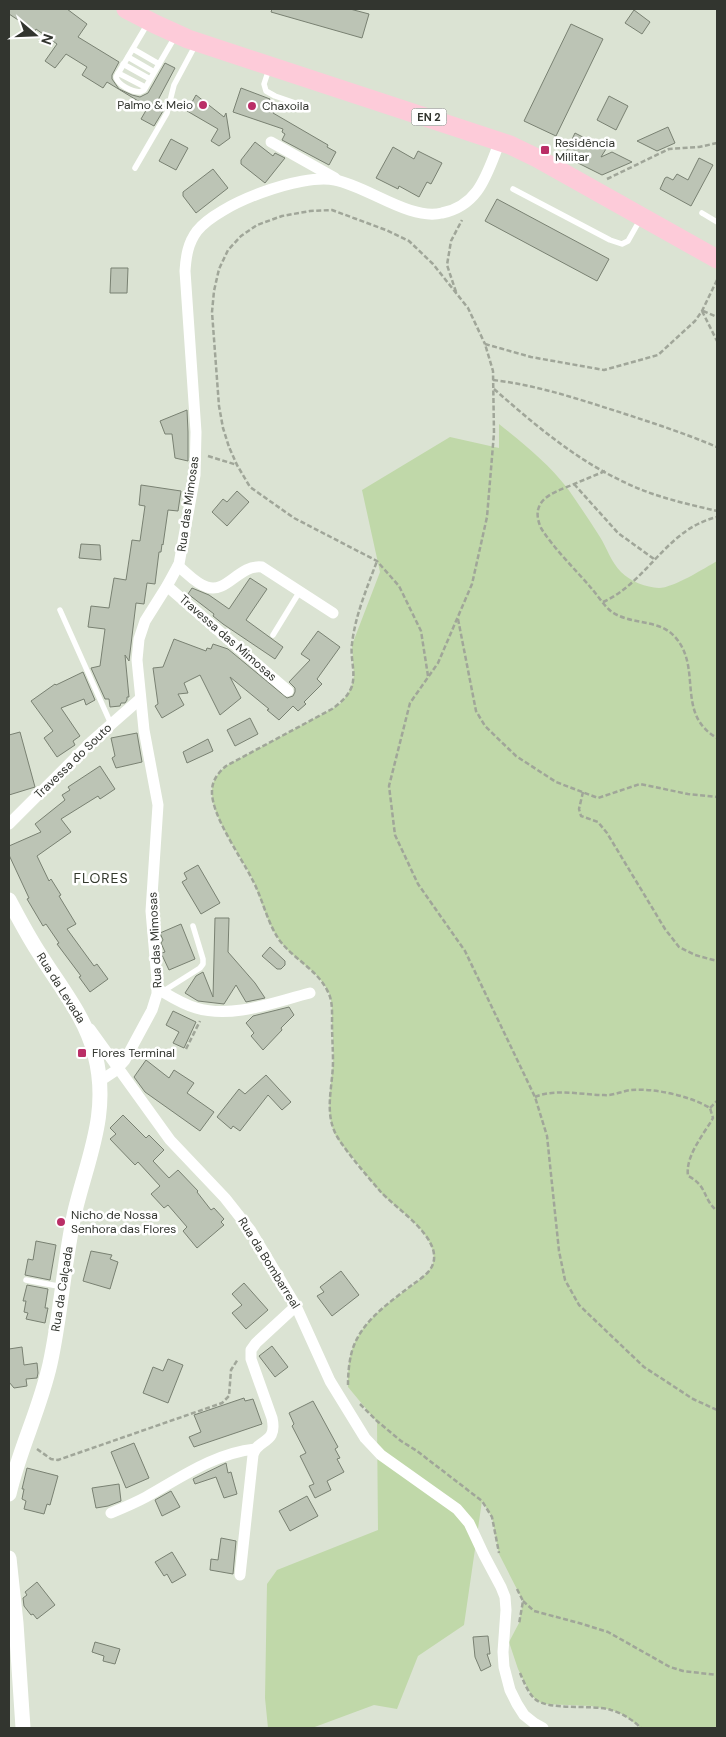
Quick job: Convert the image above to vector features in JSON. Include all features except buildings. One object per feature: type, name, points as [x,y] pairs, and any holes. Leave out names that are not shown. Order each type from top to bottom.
[{"type":"main road","name":"EN 2","points":[[126,9],[149,22],[197,42],[500,141],[533,155],[717,259]]},
{"type":"street","name":"Rua das Mimosas","points":[[100,1080],[118,1068],[128,1056],[152,1010],[160,990],[151,911],[158,805],[144,730],[137,670],[139,639],[149,613],[178,566],[193,488],[196,432],[185,271],[186,256],[190,242],[197,231],[211,217],[242,200],[302,181],[322,178],[339,180],[354,185],[412,211],[423,214],[440,214],[464,204],[479,190],[500,141]]},
{"type":"street","points":[[271,142],[339,180]]},
{"type":"street","points":[[178,566],[204,586],[214,588],[223,585],[244,570],[252,567],[262,567],[333,613]]},
{"type":"street","name":"Travessa das Mimosas","points":[[167,586],[288,690]]},
{"type":"street","name":"Travessa do Souto","points":[[9,824],[110,724],[140,699]]},
{"type":"street","name":"Rua da Levada","points":[[9,900],[84,1025],[92,1045],[100,1080]]},
{"type":"street","points":[[160,990],[188,1006],[205,1010],[235,1011],[310,993]]},
{"type":"street","name":"Rua da Bombarreal","points":[[71,1003],[170,1140],[225,1198],[245,1223],[296,1306],[328,1375],[351,1416],[370,1444],[393,1464],[457,1509],[469,1522],[505,1597],[503,1652],[504,1667],[510,1690],[516,1704],[524,1715],[543,1728]]},
{"type":"street","name":"Rua da Calçada","points":[[9,1494],[50,1365],[75,1211],[98,1126],[101,1105],[100,1080]]},
{"type":"street","points":[[111,1513],[142,1499],[208,1462],[242,1451],[255,1449],[268,1440],[273,1427],[272,1418],[251,1363],[251,1350],[256,1343],[296,1306]]},
{"type":"street","points":[[240,1575],[255,1449]]},
{"type":"street","points":[[9,1558],[16,1623],[23,1728]]},
{"type":"lane","points":[[149,22],[118,72],[116,80],[136,92],[142,91],[145,87],[177,34]]},
{"type":"lane","points":[[135,168],[167,113],[174,84],[197,42]]},
{"type":"lane","points":[[133,49],[159,64]]},
{"type":"lane","points":[[128,56],[154,72]]},
{"type":"lane","points":[[123,64],[150,79]]},
{"type":"lane","points":[[270,65],[265,81],[266,91],[304,106]]},
{"type":"lane","points":[[513,189],[620,244],[628,241],[642,216]]},
{"type":"lane","points":[[702,213],[717,222]]},
{"type":"lane","points":[[273,635],[300,591]]},
{"type":"lane","points":[[60,610],[110,724]]},
{"type":"lane","points":[[160,990],[200,968],[203,964],[193,926]]},
{"type":"lane","points":[[26,1280],[63,1287]]},
{"type":"path","points":[[590,187],[669,149],[717,143]]},
{"type":"path","points":[[428,678],[421,632],[399,586],[377,561],[294,518],[250,487],[229,447],[219,406],[212,312],[214,291],[219,269],[228,250],[241,236],[257,224],[282,216],[310,211],[332,210],[386,230],[409,241],[433,264],[468,308],[485,344],[494,380],[494,433],[487,517],[472,584],[438,663],[428,678],[410,703],[389,786],[395,836],[418,884],[465,951],[535,1097],[547,1136],[559,1251],[565,1280],[579,1305],[644,1367],[693,1399],[717,1410]]},
{"type":"path","points":[[458,296],[447,265],[451,241],[463,218]]},
{"type":"path","points":[[485,344],[531,357],[604,370],[658,356],[702,311],[717,280]]},
{"type":"path","points":[[702,311],[717,317]]},
{"type":"path","points":[[702,311],[717,341]]},
{"type":"path","points":[[494,380],[520,383],[578,398],[691,436],[717,448]]},
{"type":"path","points":[[494,389],[545,433],[575,454],[626,483],[654,494],[717,511]]},
{"type":"path","points":[[196,452],[237,465]]},
{"type":"path","points":[[605,471],[545,498],[539,508],[538,520],[543,532],[612,612],[659,627],[674,635],[684,649],[696,718],[710,734],[717,738]]},
{"type":"path","points":[[574,484],[618,533],[654,559]]},
{"type":"path","points":[[603,602],[623,589],[691,527],[717,517]]},
{"type":"path","points":[[348,1387],[352,1350],[360,1333],[377,1313],[424,1276],[433,1266],[435,1254],[429,1240],[419,1228],[381,1193],[338,1139],[331,1126],[329,1110],[333,1062],[331,1002],[328,991],[322,980],[291,954],[271,925],[254,881],[215,810],[211,790],[219,772],[226,766],[332,709],[341,703],[348,694],[354,676],[352,645],[355,629],[377,561]]},
{"type":"path","points":[[457,618],[476,712],[496,738],[524,761],[556,782],[598,798],[640,784],[688,794],[717,797]]},
{"type":"path","points":[[583,792],[579,809],[582,816],[598,822],[607,833],[665,929],[680,947],[695,955],[717,961]]},
{"type":"path","points":[[186,1049],[205,1010]]},
{"type":"path","points":[[535,1097],[544,1093],[556,1092],[608,1095],[632,1090],[653,1091],[699,1101],[710,1108],[713,1118],[691,1156],[687,1168],[688,1176],[698,1181],[710,1204],[717,1211]]},
{"type":"path","points":[[710,1108],[717,1101]]},
{"type":"path","points":[[26,1441],[50,1458],[58,1460],[222,1403],[230,1394],[232,1368],[238,1358],[251,1350]]},
{"type":"path","points":[[357,1400],[383,1426],[482,1501],[492,1517],[499,1554]]},
{"type":"path","points":[[515,1585],[523,1601],[534,1611],[579,1622],[608,1632],[670,1667],[683,1671],[717,1675]]},
{"type":"path","points":[[516,1629],[523,1601]]},
{"type":"path","points":[[518,1669],[528,1691],[543,1704],[591,1706],[612,1710],[624,1715],[641,1728]]},
{"type":"green space","points":[[499,424],[535,454],[568,489],[603,541],[614,564],[629,579],[649,586],[665,587],[689,577],[717,561],[717,1728],[641,1728],[624,1715],[612,1710],[591,1706],[543,1704],[535,1699],[518,1669],[509,1642],[519,1623],[523,1601],[499,1554],[492,1517],[482,1501],[464,1625],[418,1656],[397,1709],[374,1705],[312,1728],[268,1728],[265,1698],[267,1584],[277,1570],[378,1530],[377,1422],[348,1387],[350,1359],[357,1339],[369,1321],[428,1272],[433,1263],[434,1253],[424,1234],[382,1194],[337,1138],[329,1111],[333,1048],[332,1006],[329,993],[323,982],[285,947],[275,934],[254,882],[222,825],[213,802],[212,787],[216,777],[226,766],[332,709],[341,703],[348,694],[354,676],[352,645],[380,572],[362,490],[450,437],[499,448]]},
{"type":"place","name":"Palmo & Meio","points":[[203,105]]},
{"type":"place","name":"Chaxoila","points":[[252,106]]},
{"type":"place","name":"Residência Militar","points":[[545,150]]},
{"type":"place","name":"Flores Terminal","points":[[82,1053]]},
{"type":"place","name":"Nicho de Nossa Senhora das Flores","points":[[61,1222]]},
{"type":"district","name":"FLORES","points":[[101,878]]}]
